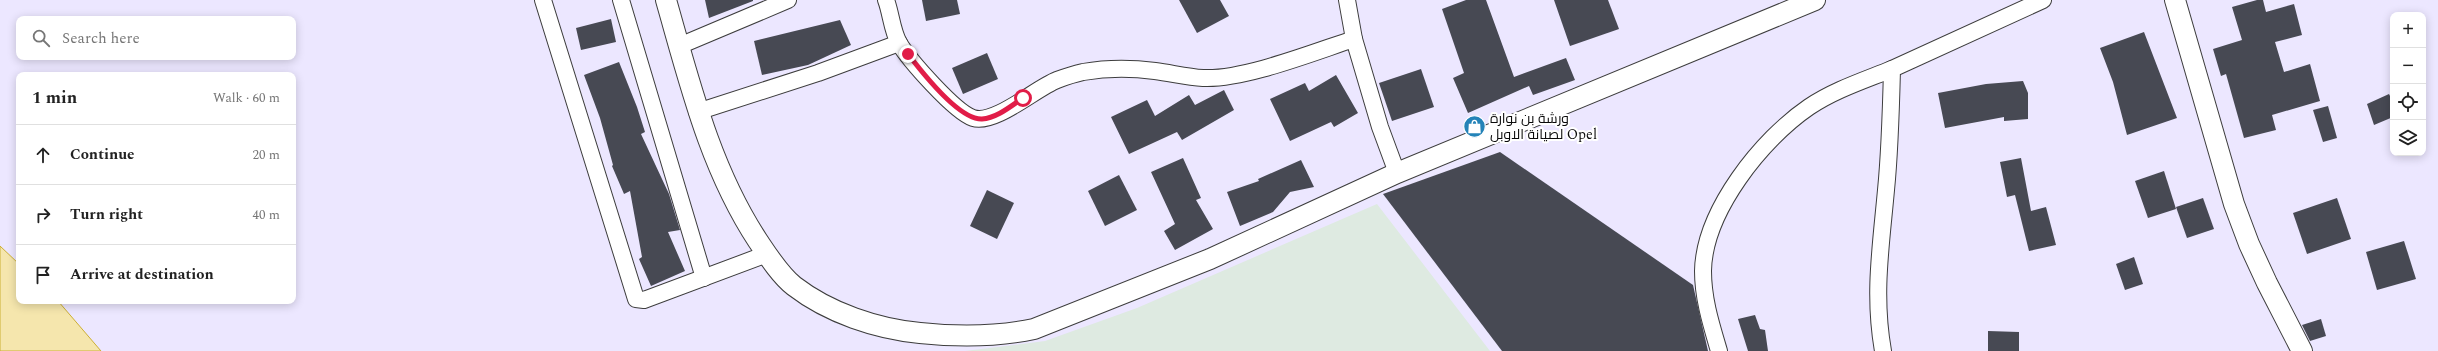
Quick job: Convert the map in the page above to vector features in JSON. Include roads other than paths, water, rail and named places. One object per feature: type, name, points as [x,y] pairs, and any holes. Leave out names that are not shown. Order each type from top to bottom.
[{"type":"street","points":[[543,0],[633,294],[640,301],[644,300],[767,254]]},
{"type":"street","points":[[621,0],[704,278]]},
{"type":"street","points":[[666,0],[697,112],[727,189],[767,254],[793,286],[849,316],[872,324],[894,331],[941,335],[1009,335],[1034,329],[1210,259],[1397,172],[1815,0]]},
{"type":"street","points":[[679,46],[788,0]]},
{"type":"street","points":[[886,0],[899,43],[936,87],[956,106],[966,114],[981,119],[997,114],[1056,80],[1083,72],[1125,70],[1154,71],[1203,78],[1221,77],[1266,67],[1354,40]]},
{"type":"street","points":[[1347,0],[1354,40],[1380,127],[1397,172]]},
{"type":"street","points":[[1719,351],[1704,297],[1703,269],[1707,248],[1718,215],[1731,189],[1752,161],[1786,126],[1809,106],[1834,93],[2043,0]]},
{"type":"street","points":[[2175,0],[2236,211],[2267,283],[2302,351]]},
{"type":"street","points":[[697,112],[818,73],[899,43]]},
{"type":"street","points":[[1883,351],[1877,284],[1890,147],[1892,68]]},
{"type":"place","name":"ورشة بن نوارة لصيانة الاوبل Opel","points":[[1474,126]]}]
